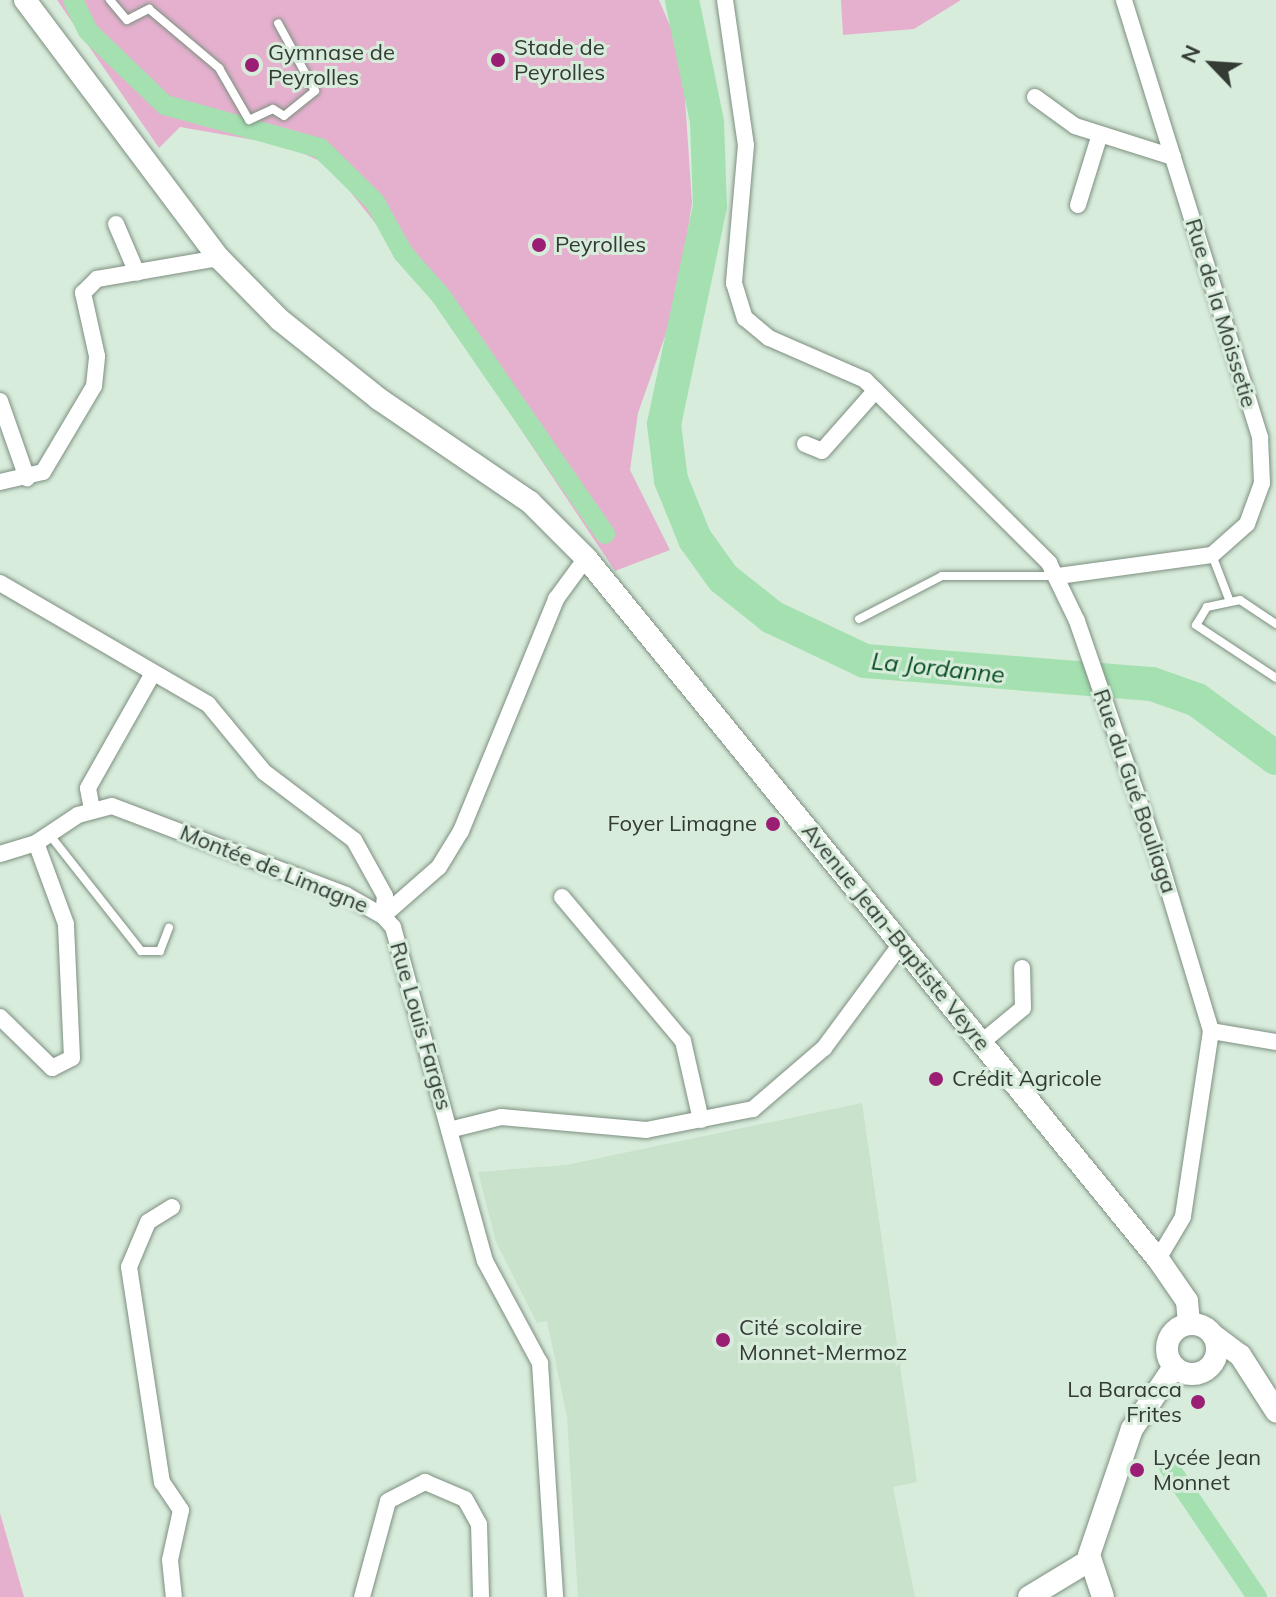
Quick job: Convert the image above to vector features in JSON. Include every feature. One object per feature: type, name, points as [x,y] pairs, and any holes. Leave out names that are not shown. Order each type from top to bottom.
[{"type":"main road","name":"Avenue Jean-Baptiste Veyre","points":[[25,0],[219,258],[280,320],[379,399],[530,502],[586,558],[1158,1259],[1187,1301],[1189,1324]]},
{"type":"main road","points":[[1103,1597],[1090,1560],[1132,1429],[1174,1367],[1170,1337],[1189,1324],[1213,1335],[1240,1355],[1273,1406]]},
{"type":"main road","points":[[1213,1335],[1215,1360]]},
{"type":"main road","points":[[1174,1367],[1196,1374],[1215,1360]]},
{"type":"main road","points":[[1215,1360],[1239,1368],[1273,1406]]},
{"type":"main road","points":[[1029,1597],[1090,1560]]},
{"type":"street","name":"Rue de la Moissetie","points":[[1124,0],[1264,451],[1254,509],[1212,555]]},
{"type":"street","name":"Rue du Gué Bouliaga","points":[[728,3],[747,179],[737,302],[769,338],[849,370],[876,390],[1058,576],[1084,641],[1211,1031],[1183,1217],[1158,1259]]},
{"type":"street","points":[[1035,97],[1075,126],[1173,157]]},
{"type":"street","points":[[1078,205],[1100,134]]},
{"type":"street","points":[[116,224],[137,273]]},
{"type":"street","points":[[0,482],[27,478],[57,455],[94,386],[97,356],[83,293],[97,279],[219,258]]},
{"type":"street","points":[[805,444],[822,451],[876,390]]},
{"type":"street","points":[[0,401],[27,478]]},
{"type":"street","points":[[1058,576],[1212,555]]},
{"type":"street","name":"Montée de Limagne","points":[[92,809],[124,809],[383,916],[439,867],[461,831],[556,599],[586,558]]},
{"type":"street","name":"Rue Louis Farges","points":[[0,583],[208,704],[264,772],[354,840],[385,896],[383,916],[393,927],[485,1261],[540,1363],[555,1597]]},
{"type":"street","points":[[0,854],[43,839],[92,809],[88,788],[153,673]]},
{"type":"street","points":[[0,1017],[52,1068],[72,1058],[66,924],[43,839]]},
{"type":"street","points":[[562,897],[683,1041],[701,1120]]},
{"type":"street","points":[[449,1130],[501,1117],[646,1130],[753,1109],[800,1072],[901,944]]},
{"type":"street","points":[[982,1042],[1023,1008],[1022,968]]},
{"type":"street","points":[[1211,1031],[1276,1042]]},
{"type":"street","points":[[172,1207],[148,1222],[129,1267],[162,1482],[181,1510],[170,1560],[174,1597]]},
{"type":"street","points":[[362,1597],[388,1501],[425,1482],[465,1499],[479,1524],[481,1597]]},
{"type":"lane","points":[[110,0],[127,20],[149,9],[219,68],[249,120],[273,109],[284,116],[315,91],[278,23]]},
{"type":"lane","points":[[1212,555],[1230,602]]},
{"type":"lane","points":[[859,619],[942,576],[1058,576]]},
{"type":"lane","points":[[1276,624],[1240,600],[1207,607],[1196,625],[1276,678]]},
{"type":"lane","points":[[43,839],[141,951],[160,951],[169,928]]},
{"type":"shaded area","name":"Peyrolles","points":[[57,0],[659,0],[682,54],[692,203],[676,305],[638,413],[630,470],[670,550],[615,571],[427,288],[329,165],[284,145],[180,127],[159,148]]},
{"type":"shaded area","points":[[841,0],[961,0],[914,29],[843,35]]},
{"type":"shaded area","name":"Cité scolaire Monnet-Mermoz","points":[[862,1103],[917,1482],[893,1487],[915,1597],[578,1597],[567,1417],[547,1321],[537,1323],[496,1242],[478,1172],[566,1165]]},
{"type":"shaded area","points":[[0,1513],[24,1597],[0,1597]]},
{"type":"waterway","points":[[73,0],[88,31],[165,105],[320,148],[375,202],[403,253],[441,296],[605,534]]},
{"type":"waterway","name":"La Jordanne","points":[[682,0],[707,122],[710,206],[664,424],[671,480],[695,539],[723,578],[772,617],[865,661],[1152,684],[1197,700],[1276,758]]},
{"type":"waterway","points":[[1169,1467],[1257,1597]]},
{"type":"place","name":"Stade de Peyrolles","points":[[498,60]]},
{"type":"place","name":"Gymnase de Peyrolles","points":[[252,65]]},
{"type":"place","name":"Peyrolles","points":[[539,245]]},
{"type":"place","name":"Foyer Limagne","points":[[773,824]]},
{"type":"place","name":"Crédit Agricole","points":[[936,1079]]},
{"type":"place","name":"Cité scolaire Monnet-Mermoz","points":[[723,1340]]},
{"type":"place","name":"La Baracca Frites","points":[[1198,1402]]},
{"type":"place","name":"Lycée Jean Monnet","points":[[1137,1470]]}]
